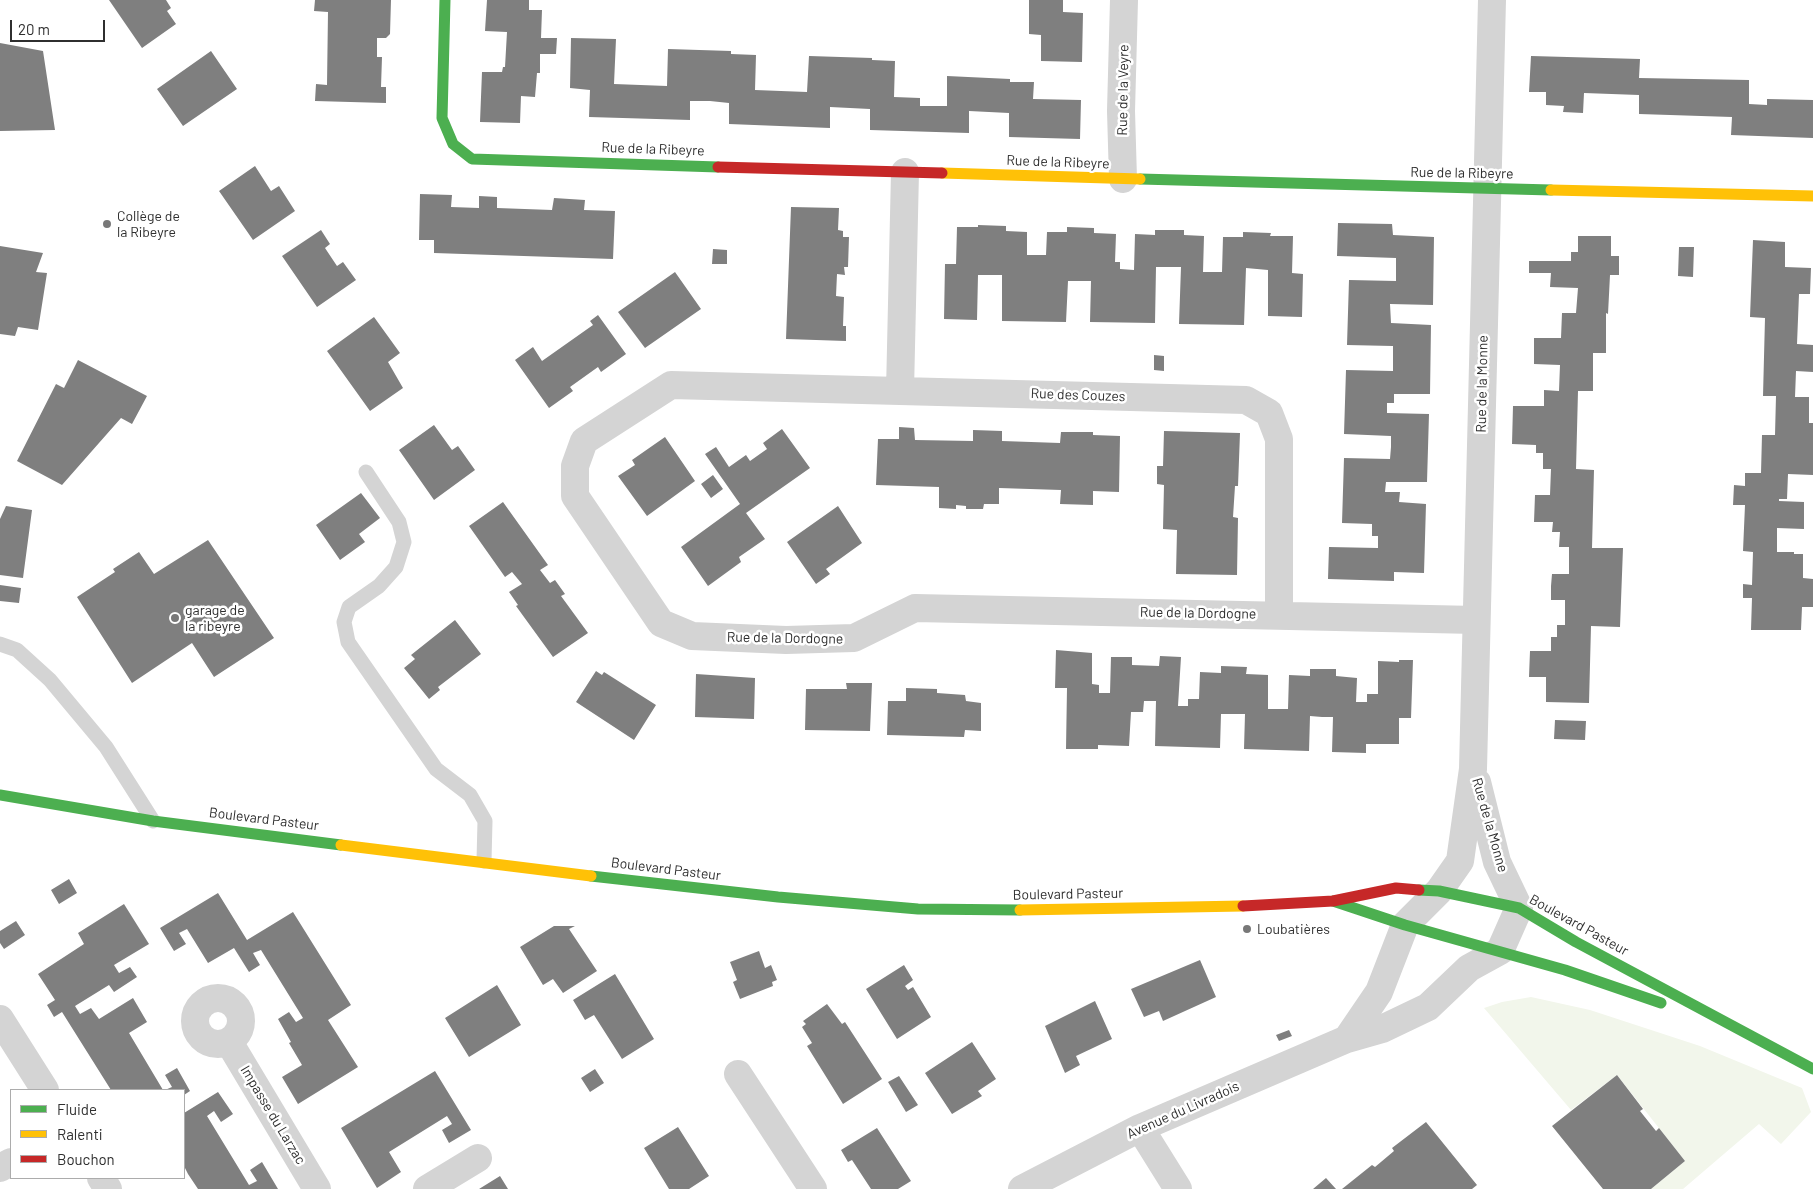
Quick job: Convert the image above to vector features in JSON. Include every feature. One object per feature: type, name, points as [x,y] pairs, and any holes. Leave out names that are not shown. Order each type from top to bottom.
[{"type":"main road","name":"Rue de la Ribeyre","points":[[446,0],[442,118],[453,144],[472,159],[1123,179],[1813,196]]},
{"type":"main road","name":"Boulevard Pasteur","points":[[0,795],[153,821],[683,887],[918,909],[1049,910],[1241,906],[1333,901],[1396,888],[1439,891],[1519,908],[1576,942],[1813,1070]]},
{"type":"main road","name":"Boulevard Pasteur","points":[[1333,901],[1405,925],[1565,970],[1738,1030]]},
{"type":"street","name":"Rue de la Veyre","points":[[1123,179],[1124,0]]},
{"type":"street","name":"Rue de la Monne","points":[[1405,925],[1439,891],[1460,861],[1473,769],[1492,0]]},
{"type":"street","points":[[900,391],[905,172]]},
{"type":"street","name":"Rue de la Dordogne","points":[[900,391],[671,385],[584,441],[575,466],[575,496],[661,623],[692,636],[786,640],[854,638],[915,608],[1476,620]]},
{"type":"street","name":"Rue des Couzes","points":[[900,391],[1246,400],[1269,413],[1279,439],[1279,615]]},
{"type":"street","name":"Rue de la Monne","points":[[1473,769],[1497,862],[1519,908]]},
{"type":"street","points":[[1500,951],[1519,908]]},
{"type":"street","points":[[1347,1038],[1380,992],[1405,925]]},
{"type":"street","name":"Avenue du Livradois","points":[[1022,1189],[1140,1128],[1347,1038],[1382,1029],[1428,1007],[1469,968],[1500,951]]},
{"type":"street","points":[[1380,992],[1428,1007]]},
{"type":"street","points":[[0,1019],[44,1089]]},
{"type":"street","name":"Impasse du Larzac","points":[[229,1042],[318,1189]]},
{"type":"street","points":[[738,1074],[813,1189]]},
{"type":"street","points":[[1140,1128],[1178,1189]]},
{"type":"street","points":[[427,1189],[478,1158]]},
{"type":"lane","points":[[366,472],[399,522],[404,542],[396,568],[379,586],[349,607],[344,622],[348,642],[436,769],[470,795],[485,821],[484,862]]},
{"type":"lane","points":[[0,644],[17,650],[50,680],[106,747],[153,821]]},
{"type":"shaded area","points":[[1531,997],[1590,1010],[1700,1046],[1802,1088],[1811,1112],[1781,1144],[1759,1124],[1683,1189],[1651,1189],[1685,1161],[1617,1075],[1571,1110],[1484,1008],[1502,1002]]},
{"type":"building","points":[[109,0],[166,0],[171,8],[167,11],[176,24],[142,48]]},
{"type":"building","points":[[315,0],[391,0],[390,34],[386,38],[377,38],[377,57],[382,57],[381,87],[386,87],[386,103],[315,101],[316,84],[327,85],[328,12],[314,11]]},
{"type":"building","points":[[487,0],[529,0],[529,10],[542,10],[541,38],[557,38],[556,54],[540,54],[540,73],[537,73],[535,97],[521,96],[520,123],[480,122],[482,72],[502,72],[503,67],[505,67],[507,32],[485,31]]},
{"type":"building","points":[[1029,0],[1063,0],[1063,12],[1083,13],[1082,62],[1041,61],[1041,35],[1029,34]]},
{"type":"building","points":[[571,38],[616,39],[614,84],[667,86],[668,49],[731,51],[731,54],[756,55],[755,90],[807,92],[809,56],[872,58],[872,60],[895,61],[894,97],[920,98],[920,106],[947,106],[947,76],[1010,79],[1010,82],[1034,82],[1033,99],[1081,100],[1080,139],[1009,137],[1009,113],[969,111],[969,133],[870,130],[870,109],[830,107],[830,128],[729,124],[729,103],[710,101],[690,101],[690,120],[589,117],[590,90],[570,88]]},
{"type":"building","points":[[0,43],[43,51],[55,130],[0,131]]},
{"type":"building","points":[[211,51],[237,89],[183,126],[157,89]]},
{"type":"building","points":[[1531,56],[1640,59],[1639,78],[1749,80],[1749,104],[1767,105],[1767,99],[1813,100],[1813,138],[1731,135],[1732,117],[1639,114],[1639,95],[1584,93],[1583,113],[1563,112],[1564,106],[1546,105],[1546,92],[1529,92]]},
{"type":"building","points":[[255,166],[271,191],[279,186],[295,211],[253,240],[219,191]]},
{"type":"building","points":[[420,194],[452,195],[451,207],[479,208],[479,196],[497,197],[497,208],[552,210],[554,198],[585,200],[584,210],[615,211],[613,259],[434,253],[434,240],[419,240]]},
{"type":"building","points":[[791,207],[839,208],[838,230],[843,231],[843,237],[849,237],[848,267],[844,267],[845,275],[837,274],[836,296],[844,297],[843,326],[846,326],[846,341],[786,339]]},
{"type":"building","points":[[1338,223],[1392,224],[1393,235],[1434,237],[1433,305],[1390,304],[1391,323],[1431,325],[1430,394],[1394,394],[1394,403],[1387,403],[1387,413],[1429,414],[1427,482],[1386,482],[1385,492],[1400,492],[1399,502],[1426,504],[1424,573],[1394,572],[1394,581],[1328,579],[1329,547],[1378,548],[1378,536],[1372,536],[1372,524],[1342,523],[1344,458],[1390,459],[1391,447],[1391,436],[1344,434],[1346,370],[1393,371],[1393,346],[1347,345],[1349,280],[1396,281],[1396,258],[1337,256]]},
{"type":"building","points":[[978,225],[1006,226],[1006,231],[1027,232],[1027,255],[1046,255],[1047,232],[1067,232],[1067,227],[1094,228],[1094,233],[1116,234],[1115,262],[1120,262],[1120,269],[1134,270],[1135,234],[1155,235],[1155,230],[1184,230],[1184,235],[1204,236],[1203,272],[1222,272],[1223,237],[1243,237],[1243,232],[1271,233],[1270,236],[1293,236],[1292,273],[1303,274],[1302,317],[1268,316],[1268,270],[1246,268],[1244,325],[1179,324],[1181,267],[1156,267],[1155,323],[1090,322],[1091,281],[1068,281],[1066,322],[1002,321],[1002,275],[978,275],[977,320],[944,319],[945,264],[956,264],[957,227],[978,227]]},
{"type":"building","points":[[321,230],[330,244],[325,248],[337,266],[343,262],[356,280],[317,307],[282,256]]},
{"type":"building","points":[[1578,236],[1611,236],[1611,256],[1619,256],[1619,275],[1610,275],[1608,314],[1606,313],[1606,353],[1593,353],[1593,391],[1578,391],[1576,469],[1594,470],[1592,548],[1623,548],[1620,627],[1591,626],[1589,703],[1546,702],[1546,677],[1529,677],[1530,651],[1551,651],[1551,637],[1557,637],[1557,625],[1565,625],[1565,600],[1551,600],[1551,586],[1552,574],[1569,574],[1569,547],[1559,547],[1560,532],[1552,532],[1553,522],[1534,522],[1535,495],[1550,495],[1551,469],[1543,469],[1543,453],[1536,453],[1536,445],[1512,444],[1513,406],[1544,406],[1544,390],[1559,391],[1560,365],[1534,364],[1534,338],[1561,338],[1562,313],[1576,313],[1578,288],[1550,287],[1551,273],[1529,273],[1529,261],[1571,261],[1571,252],[1578,252]]},
{"type":"building","points":[[1753,240],[1785,242],[1785,267],[1811,268],[1810,294],[1799,294],[1797,344],[1813,345],[1813,372],[1796,371],[1795,397],[1809,397],[1809,423],[1813,423],[1813,475],[1788,474],[1787,499],[1779,499],[1779,501],[1804,502],[1804,529],[1777,528],[1777,552],[1803,554],[1803,578],[1813,579],[1813,607],[1802,607],[1801,630],[1751,630],[1752,598],[1743,598],[1743,584],[1752,585],[1753,552],[1743,551],[1745,505],[1733,505],[1734,485],[1745,486],[1745,473],[1761,473],[1762,435],[1775,435],[1776,396],[1763,396],[1765,318],[1750,317]]},
{"type":"building","points":[[0,246],[43,253],[36,272],[47,273],[38,330],[18,327],[15,336],[0,334]]},
{"type":"building","points":[[1679,247],[1694,247],[1693,277],[1678,276]]},
{"type":"building","points":[[713,249],[727,250],[727,264],[712,264]]},
{"type":"building","points":[[675,272],[701,309],[645,348],[618,312]]},
{"type":"building","points":[[598,315],[626,354],[601,372],[598,367],[570,387],[573,391],[549,408],[515,360],[533,347],[542,361],[593,325],[590,321]]},
{"type":"building","points":[[374,317],[400,353],[388,362],[403,388],[370,411],[327,351]]},
{"type":"building","points":[[1154,355],[1164,356],[1164,371],[1154,370]]},
{"type":"building","points":[[78,360],[147,396],[132,424],[121,418],[62,485],[17,461],[56,384],[64,388]]},
{"type":"building","points":[[434,425],[452,450],[458,446],[475,470],[434,500],[399,450]]},
{"type":"building","points":[[899,427],[914,428],[915,440],[973,441],[973,430],[1002,431],[1002,441],[1060,443],[1061,432],[1093,432],[1093,435],[1120,436],[1119,492],[1093,491],[1093,505],[1060,504],[1061,490],[999,488],[999,504],[984,504],[983,509],[966,509],[966,506],[956,505],[956,509],[939,508],[939,487],[876,485],[878,439],[899,439]]},
{"type":"building","points":[[782,429],[810,468],[746,513],[765,539],[739,557],[741,562],[708,586],[681,547],[740,504],[705,454],[716,447],[729,467],[746,455],[750,461],[767,449],[763,443]]},
{"type":"building","points":[[1164,431],[1240,433],[1238,486],[1235,486],[1233,517],[1238,518],[1237,575],[1176,574],[1177,530],[1163,529],[1164,485],[1157,484],[1157,466],[1163,466]]},
{"type":"building","points":[[665,437],[695,481],[647,516],[618,476],[635,465],[632,460]]},
{"type":"building","points":[[713,475],[723,489],[711,498],[701,484]]},
{"type":"building","points":[[361,493],[380,518],[359,534],[365,542],[340,560],[316,525]]},
{"type":"building","points":[[503,502],[548,565],[540,570],[550,583],[555,580],[565,594],[561,596],[588,633],[553,657],[516,606],[518,605],[509,592],[522,584],[512,572],[505,577],[469,526]]},
{"type":"building","points":[[6,506],[32,510],[23,578],[0,575],[0,519]]},
{"type":"building","points":[[838,506],[862,543],[826,569],[830,574],[816,584],[787,542]]},
{"type":"building","name":"garage de la ribeyre","points":[[208,540],[274,638],[214,677],[192,643],[132,683],[77,597],[115,572],[113,569],[139,552],[154,574]]},
{"type":"building","points":[[0,585],[21,588],[19,603],[0,601]]},
{"type":"building","points":[[455,620],[481,654],[438,687],[440,690],[429,699],[404,668],[415,659],[411,655]]},
{"type":"building","points":[[1056,650],[1092,653],[1092,684],[1099,685],[1099,693],[1110,693],[1111,657],[1132,657],[1132,665],[1159,666],[1160,656],[1181,657],[1178,706],[1188,706],[1188,699],[1199,699],[1200,672],[1221,673],[1221,666],[1247,667],[1246,674],[1268,675],[1268,709],[1288,709],[1289,675],[1310,676],[1310,669],[1336,669],[1336,676],[1357,678],[1356,702],[1367,702],[1367,694],[1378,694],[1378,661],[1399,662],[1399,660],[1413,660],[1411,718],[1399,718],[1399,744],[1366,744],[1366,753],[1332,752],[1333,717],[1310,716],[1309,751],[1244,749],[1245,714],[1221,714],[1220,748],[1155,746],[1156,701],[1144,701],[1143,712],[1131,712],[1129,746],[1098,745],[1098,749],[1066,749],[1067,688],[1055,688]]},
{"type":"building","points":[[596,671],[602,675],[604,672],[656,705],[634,740],[576,702]]},
{"type":"building","points":[[696,674],[755,678],[754,719],[695,717]]},
{"type":"building","points":[[846,683],[872,683],[870,731],[805,730],[806,689],[847,689]]},
{"type":"building","points":[[906,688],[937,689],[937,693],[965,695],[966,701],[981,703],[981,731],[965,730],[964,737],[887,735],[888,701],[906,701]]},
{"type":"building","points":[[1555,720],[1586,721],[1585,740],[1554,739]]},
{"type":"building","points":[[69,879],[77,893],[59,904],[51,890]]},
{"type":"building","points":[[218,893],[247,940],[293,912],[351,1005],[328,1020],[358,1067],[298,1104],[282,1077],[302,1065],[278,1019],[289,1012],[296,1022],[303,1018],[261,950],[253,953],[260,965],[249,972],[234,948],[208,963],[187,929],[179,933],[186,944],[174,951],[160,928]]},
{"type":"building","points":[[124,904],[149,944],[114,965],[119,973],[130,967],[137,977],[114,992],[109,985],[75,1006],[80,1014],[91,1008],[99,1019],[133,998],[147,1022],[129,1033],[162,1089],[110,1089],[62,1012],[54,1017],[47,1005],[55,1000],[38,974],[84,944],[78,933]]},
{"type":"building","points":[[16,921],[25,935],[4,949],[0,943],[0,931]]},
{"type":"building","points":[[554,926],[575,926],[569,929],[597,971],[563,993],[553,979],[543,985],[520,947]]},
{"type":"building","points":[[759,951],[765,968],[771,965],[777,980],[772,982],[773,986],[740,999],[733,982],[737,980],[730,962]]},
{"type":"building","points":[[1200,960],[1216,997],[1163,1021],[1159,1011],[1144,1017],[1131,989]]},
{"type":"building","points":[[904,965],[913,980],[905,986],[908,990],[913,987],[931,1017],[897,1039],[866,989]]},
{"type":"building","points":[[615,974],[654,1039],[622,1059],[594,1015],[585,1020],[573,1000]]},
{"type":"building","points":[[497,985],[521,1025],[469,1057],[445,1018]]},
{"type":"building","points":[[1095,1001],[1112,1039],[1076,1056],[1080,1065],[1065,1073],[1045,1026]]},
{"type":"building","points":[[827,1004],[842,1024],[845,1022],[882,1079],[843,1104],[807,1046],[812,1043],[802,1027],[806,1024],[803,1021]]},
{"type":"building","points":[[1289,1030],[1292,1036],[1279,1041],[1276,1035]]},
{"type":"building","points":[[972,1042],[996,1079],[978,1091],[982,1096],[952,1114],[925,1073]]},
{"type":"building","points":[[177,1068],[190,1091],[185,1094],[185,1089],[167,1089],[172,1087],[165,1075]]},
{"type":"building","points":[[595,1069],[604,1083],[590,1092],[581,1078]]},
{"type":"building","points":[[435,1071],[471,1130],[449,1143],[442,1130],[452,1124],[447,1116],[389,1152],[401,1172],[377,1188],[341,1128]]},
{"type":"building","points":[[1617,1075],[1643,1109],[1640,1111],[1656,1131],[1659,1128],[1685,1161],[1651,1189],[1603,1189],[1552,1126]]},
{"type":"building","points":[[899,1076],[918,1105],[906,1112],[888,1082]]},
{"type":"building","points":[[218,1092],[233,1114],[221,1122],[214,1111],[207,1116],[249,1185],[257,1181],[250,1170],[262,1162],[278,1189],[198,1189],[185,1168],[185,1112]]},
{"type":"building","points":[[1426,1122],[1477,1185],[1472,1189],[1342,1189],[1372,1165],[1375,1167],[1394,1151],[1392,1148]]},
{"type":"building","points":[[678,1127],[709,1176],[689,1189],[669,1189],[644,1148]]},
{"type":"building","points":[[877,1128],[911,1181],[898,1189],[871,1189],[852,1160],[848,1162],[841,1150]]},
{"type":"building","points":[[500,1176],[508,1189],[479,1189]]},
{"type":"building","points":[[1326,1178],[1336,1189],[1313,1189]]},
{"type":"traffic: fast","points":[[445,0],[442,118],[453,144],[472,159],[718,167]]},
{"type":"traffic: fast","points":[[1140,179],[1551,190]]},
{"type":"traffic: fast","points":[[0,795],[153,821],[341,845]]},
{"type":"traffic: fast","points":[[591,876],[778,897],[918,909],[1020,910]]},
{"type":"traffic: fast","points":[[1419,890],[1439,891],[1519,908],[1576,942],[1813,1069]]},
{"type":"traffic: fast","points":[[1333,901],[1405,925],[1565,970],[1661,1003]]},
{"type":"traffic: slow","points":[[942,173],[1140,179]]},
{"type":"traffic: slow","points":[[1551,190],[1813,196]]},
{"type":"traffic: slow","points":[[341,845],[591,876]]},
{"type":"traffic: slow","points":[[1020,910],[1243,906]]},
{"type":"traffic: jam","points":[[718,167],[942,173]]},
{"type":"traffic: jam","points":[[1243,906],[1333,901],[1396,888],[1419,890]]},
{"type":"place","name":"Collège de la Ribeyre","points":[[107,224]]},
{"type":"place","name":"garage de la ribeyre","points":[[175,618]]},
{"type":"place","name":"Loubatières","points":[[1247,929]]}]
